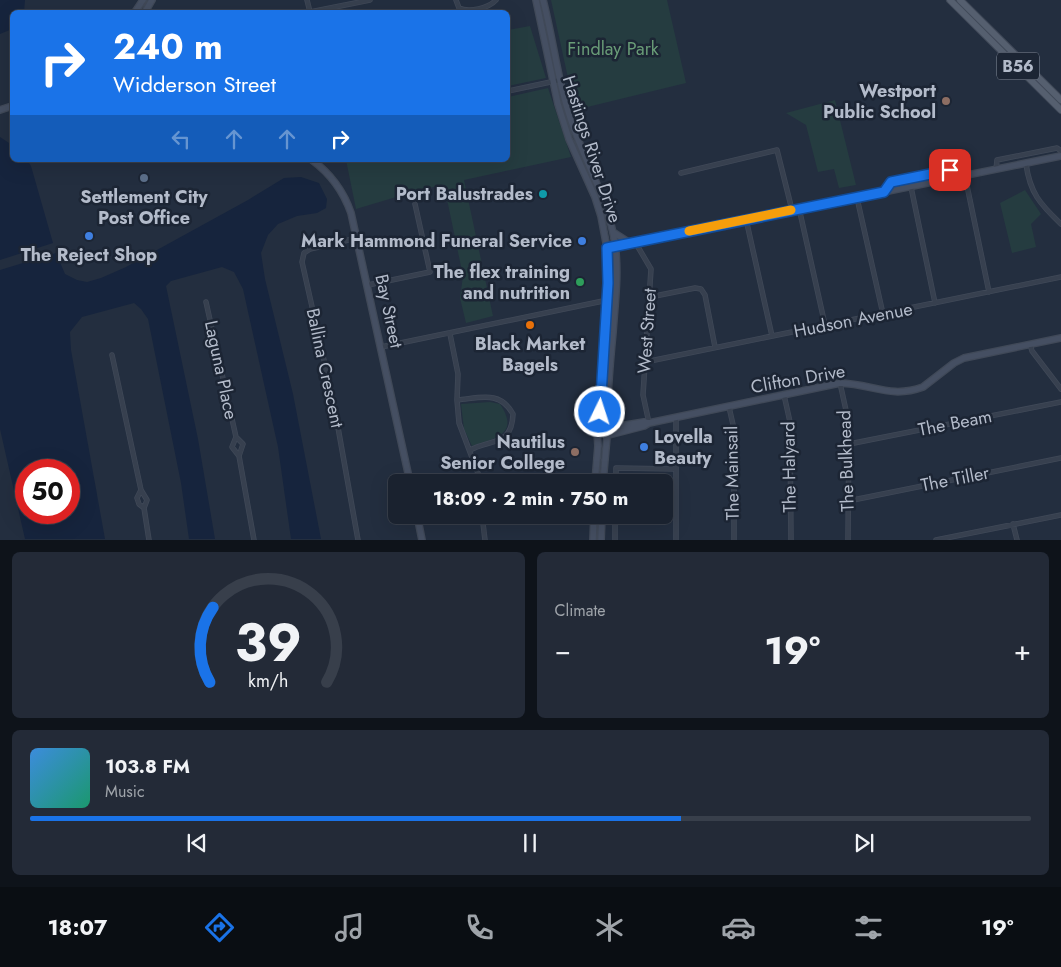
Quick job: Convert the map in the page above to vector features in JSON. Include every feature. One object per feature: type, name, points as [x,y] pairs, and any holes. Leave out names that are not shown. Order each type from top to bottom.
[{"type":"main road","name":"B56","points":[[950,0],[1061,110]]},
{"type":"main road","name":"B56","points":[[960,0],[1061,100]]},
{"type":"street","points":[[320,10],[370,0]]},
{"type":"street","points":[[456,0],[460,8],[468,10],[490,6],[496,0]]},
{"type":"street","name":"Hastings River Drive","points":[[536,0],[552,82],[569,139],[595,197],[607,248],[607,300],[595,474]]},
{"type":"street","name":"Hastings River Drive","points":[[543,0],[572,126],[603,196],[616,246],[618,276],[612,336],[608,436]]},
{"type":"street","points":[[510,91],[560,80]]},
{"type":"street","points":[[996,170],[998,160],[1057,148],[1061,151]]},
{"type":"street","points":[[681,173],[778,150],[792,210]]},
{"type":"street","points":[[607,248],[1061,156]]},
{"type":"street","name":"Bay Street","points":[[314,162],[332,177],[342,192],[351,213],[408,474]]},
{"type":"street","points":[[1026,164],[1028,180],[1033,193],[1042,206],[1061,224]]},
{"type":"street","points":[[884,192],[891,182],[945,170],[955,171],[962,177],[989,292]]},
{"type":"street","points":[[911,187],[936,303]]},
{"type":"street","points":[[857,198],[883,314]]},
{"type":"street","points":[[368,285],[430,272],[415,204]]},
{"type":"street","points":[[799,208],[825,325]]},
{"type":"street","points":[[746,219],[772,336]]},
{"type":"street","points":[[613,232],[634,242]]},
{"type":"street","name":"Ballina Crescent","points":[[357,238],[310,249],[304,254],[302,262],[332,397],[358,540]]},
{"type":"street","name":"West Street","points":[[634,242],[651,269],[643,396],[649,423]]},
{"type":"street","name":"Hudson Avenue","points":[[645,362],[1061,277]]},
{"type":"street","points":[[650,298],[695,288],[702,289],[705,295],[716,347]]},
{"type":"street","points":[[381,347],[607,300],[616,300]]},
{"type":"street","name":"Laguna Place","points":[[206,302],[236,437],[243,444],[239,456]]},
{"type":"street","points":[[450,334],[458,374],[457,400],[459,423],[478,474]]},
{"type":"street","name":"Clifton Drive","points":[[598,432],[602,426],[649,423],[840,383],[900,393],[924,387],[964,358],[1061,338]]},
{"type":"street","points":[[1030,344],[1032,351],[1061,389]]},
{"type":"street","points":[[112,355],[141,490],[148,500],[144,508]]},
{"type":"street","name":"The Bulkhead","points":[[840,383],[848,424],[848,540]]},
{"type":"street","name":"The Halyard","points":[[784,395],[790,422],[790,540]]},
{"type":"street","points":[[457,400],[494,397],[504,401],[513,414],[510,432],[504,438],[470,450]]},
{"type":"street","name":"The Beam","points":[[849,444],[1061,402]]},
{"type":"street","name":"The Mainsail","points":[[729,407],[734,429],[734,540]]},
{"type":"street","points":[[676,418],[676,540]]},
{"type":"street","name":"Clifton Drive","points":[[608,436],[649,423]]},
{"type":"street","points":[[598,432],[602,438],[608,436],[604,474]]},
{"type":"street","name":"Laguna Place","points":[[236,437],[232,447],[239,456],[254,540]]},
{"type":"street","name":"The Tiller","points":[[848,500],[1061,458]]},
{"type":"street","points":[[616,474],[616,468],[676,468]]},
{"type":"street","points":[[141,490],[137,498],[144,508],[149,540]]},
{"type":"street","points":[[936,540],[1061,515]]},
{"type":"street","points":[[418,524],[422,540]]},
{"type":"street","points":[[483,524],[485,540]]},
{"type":"street","points":[[593,540],[594,524]]},
{"type":"street","points":[[601,540],[602,524]]},
{"type":"street","points":[[615,524],[615,540]]},
{"type":"street","points":[[1014,524],[1017,540]]},
{"type":"green space","name":"Findlay Park","points":[[551,0],[667,0],[686,83],[575,110]]},
{"type":"green space","points":[[530,26],[546,78],[510,86],[510,30]]},
{"type":"green space","points":[[548,88],[571,157],[464,180],[493,316],[466,323],[460,298],[463,276],[444,185],[423,189],[356,209],[346,162],[510,162],[510,97]]},
{"type":"green space","points":[[835,100],[856,185],[839,188],[834,169],[818,172],[806,125],[786,113]]},
{"type":"green space","points":[[1025,190],[1041,214],[1031,224],[1036,247],[1012,253],[1000,203]]},
{"type":"green space","points":[[490,402],[500,404],[506,414],[506,428],[497,437],[472,446],[464,429],[461,404]]},
{"type":"water","points":[[0,0],[25,0],[24,10],[10,10],[10,30],[0,34]]},
{"type":"water","points":[[0,137],[10,144],[10,162],[28,162],[31,166],[53,243],[0,260]]},
{"type":"water","points":[[301,177],[319,183],[327,199],[326,208],[317,213],[297,216],[278,224],[268,235],[261,253],[265,279],[293,394],[321,539],[291,539],[278,447],[243,289],[234,272],[222,267],[171,281],[166,286],[198,439],[215,539],[189,539],[181,483],[148,319],[134,303],[82,317],[70,332],[71,350],[105,539],[25,539],[22,524],[80,524],[80,459],[15,459],[15,495],[0,429],[0,270],[56,253],[65,274],[77,280],[87,282],[126,267],[284,178]]},
{"type":"slow traffic","points":[[689,231],[791,210]]},
{"type":"place","name":"Westport Public School","points":[[946,101]]},
{"type":"place","name":"Settlement City Post Office","points":[[144,178]]},
{"type":"place","name":"Port Balustrades","points":[[543,194]]},
{"type":"place","name":"The Reject Shop","points":[[89,236]]},
{"type":"place","name":"Mark Hammond Funeral Service","points":[[582,241]]},
{"type":"place","name":"The flex training and nutrition","points":[[580,282]]},
{"type":"place","name":"Black Market Bagels","points":[[530,325]]},
{"type":"place","name":"Lovella Beauty","points":[[644,447]]},
{"type":"place","name":"Nautilus Senior College","points":[[575,452]]},
{"type":"route","points":[[600,412],[608,283],[607,248],[884,192],[891,182],[950,170]]}]
